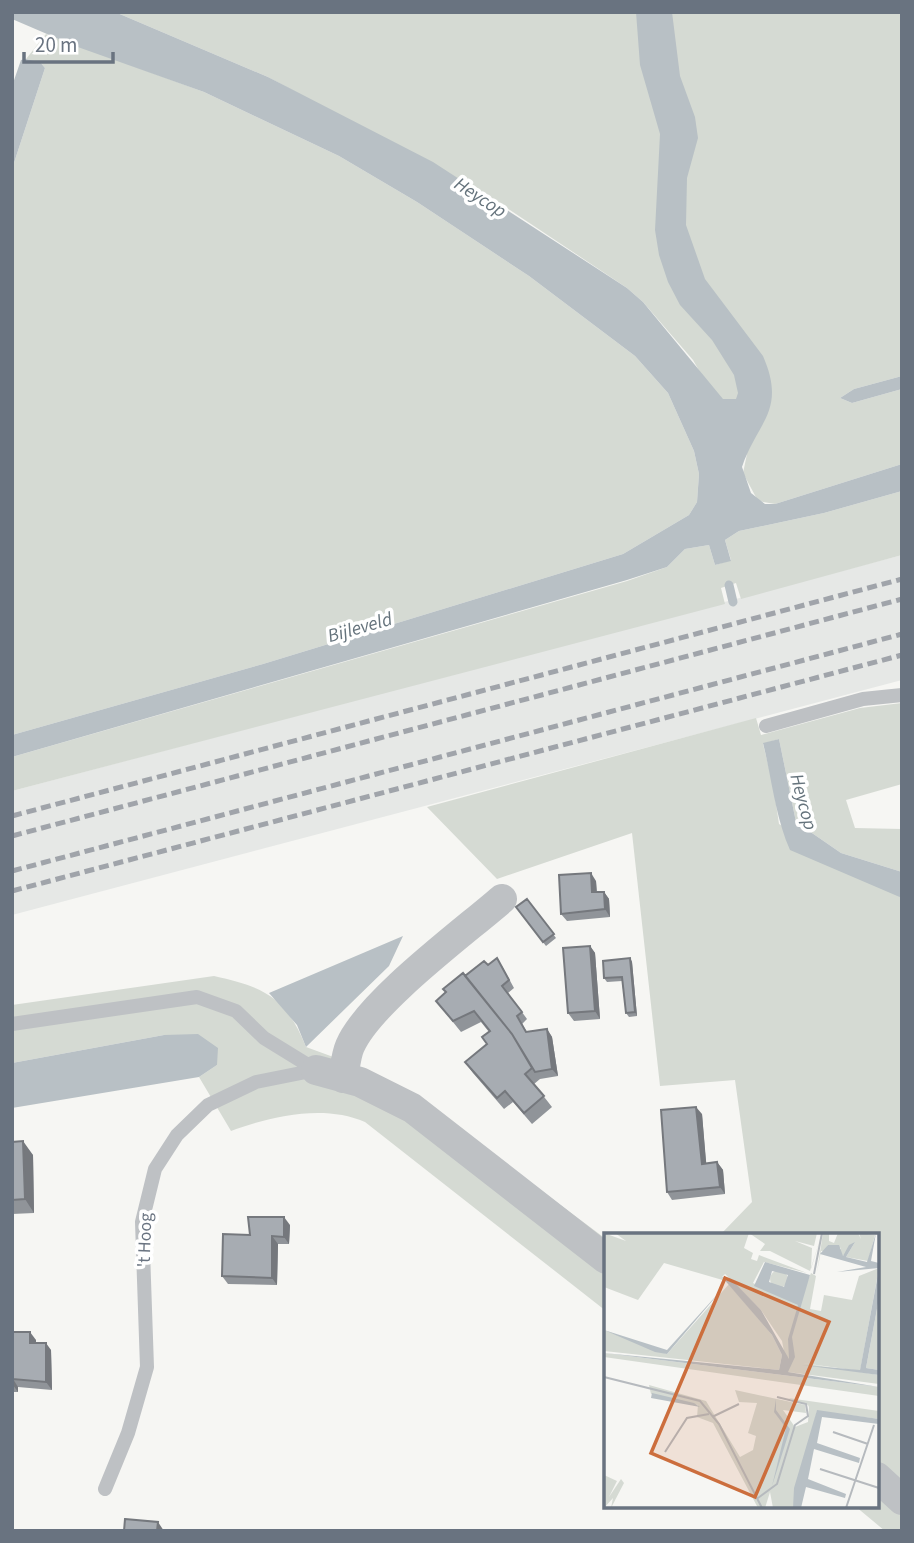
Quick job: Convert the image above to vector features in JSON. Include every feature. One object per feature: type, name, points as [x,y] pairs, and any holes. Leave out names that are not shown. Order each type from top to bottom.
[{"type":"street","points":[[502,899],[404,983],[365,1022],[329,1074],[360,1082],[411,1108],[604,1257]]},
{"type":"street","points":[[879,1479],[902,1500]]},
{"type":"lane","points":[[766,726],[863,699],[902,695]]},
{"type":"lane","points":[[12,1024],[197,997],[236,1011],[264,1038],[329,1074]]},
{"type":"lane","name":"'t Hoog","points":[[105,1489],[128,1433],[147,1367],[142,1222],[155,1169],[177,1135],[208,1105],[256,1082],[329,1074]]},
{"type":"shaded area","points":[[115,12],[902,12],[902,376],[854,389],[840,398],[852,403],[902,389],[902,464],[775,504],[758,501],[743,473],[747,454],[693,360],[643,302],[627,288],[498,202],[268,77]]},
{"type":"shaded area","points":[[46,34],[204,92],[339,156],[417,202],[529,276],[635,356],[668,393],[694,451],[699,474],[697,502],[689,515],[623,554],[263,664],[12,735],[12,169],[45,68],[40,62],[26,59]]},
{"type":"shaded area","points":[[902,491],[902,555],[741,599],[736,583],[721,588],[725,604],[12,791],[12,757],[627,581],[667,567],[685,549],[709,545],[715,565],[731,560],[725,540],[739,531],[824,513]]},
{"type":"shaded area","points":[[902,555],[902,680],[12,915],[12,791]]},
{"type":"shaded area","points":[[902,703],[902,784],[846,800],[855,828],[902,829],[902,872],[841,853],[796,822],[779,739],[763,744],[779,824],[902,898],[902,1531],[885,1531],[857,1508],[879,1508],[879,1233],[722,1233],[752,1202],[735,1080],[660,1086],[632,833],[497,879],[427,807],[756,718],[761,735],[860,708]]},
{"type":"shaded area","points":[[214,976],[260,990],[281,1005],[290,1016],[306,1047],[358,1066],[412,1094],[604,1238],[604,1309],[365,1122],[332,1114],[298,1114],[231,1131],[199,1077],[217,1065],[164,1035],[12,1063],[12,1005]]},
{"type":"water","points":[[12,12],[115,12],[268,77],[433,162],[627,288],[643,302],[723,399],[736,399],[738,393],[734,375],[712,340],[680,305],[668,282],[659,255],[655,230],[660,134],[640,65],[636,12],[672,12],[680,76],[695,117],[698,138],[687,178],[686,225],[705,279],[763,356],[770,375],[771,403],[742,467],[751,493],[765,504],[775,504],[902,464],[902,491],[824,513],[739,531],[725,540],[731,561],[715,565],[709,545],[685,549],[667,567],[627,580],[12,757],[12,735],[263,664],[623,554],[689,515],[697,502],[699,474],[694,451],[668,393],[635,356],[529,276],[417,202],[339,156],[204,92],[75,46],[12,19]]},
{"type":"water","points":[[21,60],[40,62],[45,68],[12,169],[12,86]]},
{"type":"water","points":[[902,376],[902,389],[852,403],[840,398],[854,389]]},
{"type":"water","points":[[779,739],[796,822],[841,853],[902,872],[902,898],[790,850],[777,811],[763,743]]},
{"type":"water","points":[[403,936],[389,966],[306,1047],[297,1025],[269,993]]},
{"type":"water","points":[[198,1034],[218,1048],[217,1065],[199,1077],[12,1108],[12,1063],[164,1035]]},
{"type":"building","points":[[591,873],[592,892],[604,892],[605,909],[561,914],[559,875]]},
{"type":"building","points":[[527,899],[554,934],[543,942],[516,907]]},
{"type":"building","points":[[590,946],[595,1011],[568,1013],[563,948]]},
{"type":"building","points":[[497,958],[509,980],[502,986],[522,1012],[517,1016],[526,1032],[547,1029],[552,1069],[535,1072],[512,1034],[465,976],[484,961],[488,965]]},
{"type":"building","points":[[630,958],[635,1012],[626,1013],[622,977],[604,978],[603,961]]},
{"type":"building","points":[[463,973],[512,1034],[532,1068],[525,1074],[544,1096],[524,1113],[505,1091],[497,1098],[465,1062],[487,1044],[482,1037],[490,1031],[474,1011],[453,1021],[436,1001],[446,992],[443,989]]},
{"type":"building","points":[[696,1107],[702,1164],[717,1162],[720,1187],[667,1192],[661,1110]]},
{"type":"building","points":[[23,1141],[25,1199],[12,1200],[12,1142]]},
{"type":"building","points":[[248,1217],[284,1217],[284,1237],[272,1236],[272,1278],[222,1276],[223,1234],[250,1235]]},
{"type":"building","points":[[12,1332],[30,1332],[30,1343],[46,1343],[46,1382],[13,1379],[12,1385]]},
{"type":"building","points":[[125,1519],[158,1522],[157,1531],[124,1531]]},
{"type":"waterway","name":"Heycop","points":[[729,585],[733,602]]},
{"type":"railway","points":[[12,816],[902,579]]},
{"type":"railway","points":[[12,836],[902,599]]},
{"type":"railway","points":[[12,871],[902,634]]},
{"type":"railway","points":[[12,891],[902,655]]},
{"type":"water label","name":"Bijleveld","points":[[360,628]]}]
